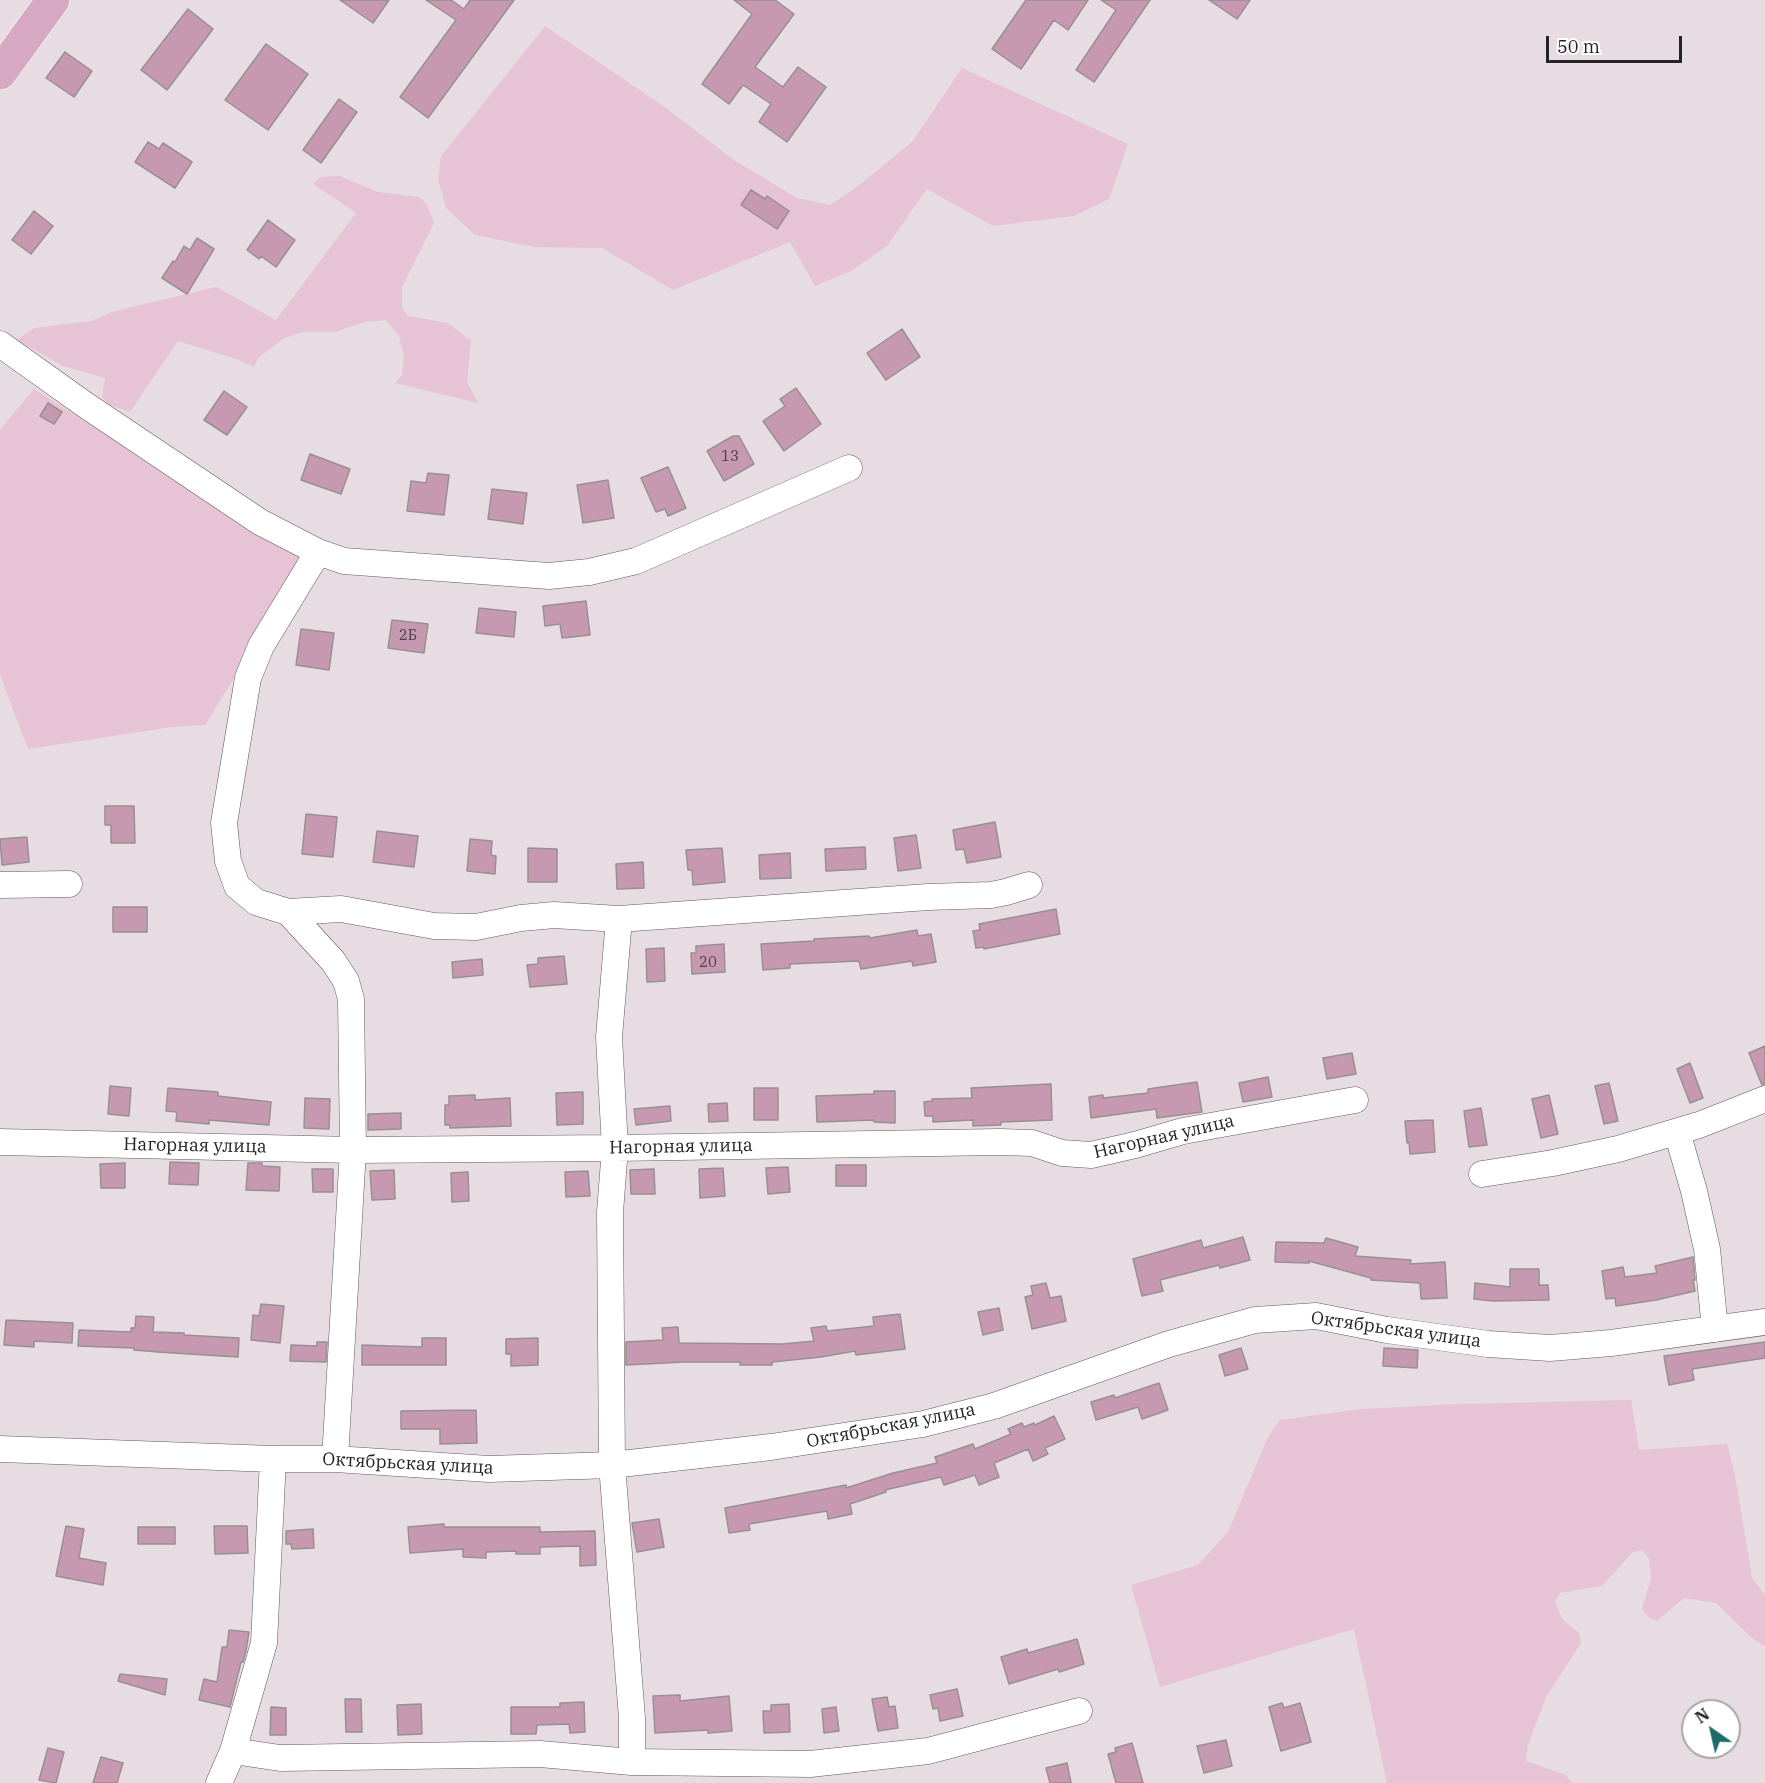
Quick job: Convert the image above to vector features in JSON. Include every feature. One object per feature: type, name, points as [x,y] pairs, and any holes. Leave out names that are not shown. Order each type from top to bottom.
[{"type":"main road","points":[[0,74],[53,0]]},
{"type":"street","points":[[0,344],[84,404],[260,522],[318,552],[344,561],[549,576],[589,572],[636,561],[849,468]]},
{"type":"street","points":[[318,552],[261,646],[248,678],[224,823],[228,861],[237,886],[256,902],[288,912],[341,909],[434,926],[476,927],[521,918],[554,915],[619,919],[928,897],[992,895],[1029,885]]},
{"type":"street","points":[[0,885],[69,884]]},
{"type":"street","points":[[288,912],[333,961],[346,981],[351,999],[353,1150],[335,1459]]},
{"type":"street","points":[[619,919],[609,1037],[615,1148],[610,1212],[612,1465],[632,1718],[632,1762]]},
{"type":"street","points":[[1482,1174],[1608,1152],[1700,1125],[1765,1099]]},
{"type":"street","name":"Нагорная улица","points":[[0,1142],[353,1150],[1000,1142],[1032,1143],[1062,1154],[1091,1155],[1183,1131],[1355,1100]]},
{"type":"street","points":[[1677,1132],[1694,1191],[1707,1249],[1715,1329]]},
{"type":"street","name":"Октябрьская улица","points":[[0,1449],[273,1459],[335,1459],[489,1469],[612,1465],[771,1447],[923,1424],[994,1406],[1169,1344],[1255,1320],[1316,1316],[1387,1330],[1488,1344],[1550,1348],[1611,1343],[1765,1322]]},
{"type":"street","points":[[219,1783],[233,1751],[264,1643],[273,1459]]},
{"type":"street","points":[[233,1751],[280,1758],[540,1754],[632,1762],[810,1764],[928,1751],[1079,1711]]},
{"type":"shaded area","points":[[545,26],[666,108],[734,160],[797,198],[830,205],[862,183],[913,141],[962,68],[1128,144],[1109,199],[1074,216],[993,226],[927,189],[887,246],[851,271],[815,286],[790,242],[673,290],[602,248],[534,247],[475,235],[446,208],[438,179],[441,156]]},
{"type":"shaded area","points":[[340,176],[378,192],[419,197],[427,205],[434,223],[402,287],[402,308],[408,316],[448,323],[471,341],[467,382],[478,403],[395,383],[402,375],[404,355],[399,336],[386,320],[365,322],[335,332],[304,332],[284,338],[259,357],[254,367],[178,341],[130,412],[109,405],[102,397],[105,378],[63,366],[17,340],[34,328],[91,321],[115,311],[216,287],[276,320],[356,213],[313,184],[321,177]]},
{"type":"shaded area","points":[[34,389],[306,561],[205,725],[172,727],[28,749],[0,675],[0,430]]},
{"type":"shaded area","points":[[1631,1400],[1639,1450],[1727,1444],[1735,1475],[1752,1578],[1765,1595],[1765,1646],[1752,1638],[1716,1603],[1684,1598],[1657,1621],[1648,1617],[1642,1608],[1651,1578],[1649,1558],[1642,1550],[1632,1553],[1602,1586],[1560,1593],[1555,1602],[1563,1620],[1579,1633],[1581,1643],[1546,1697],[1528,1745],[1526,1761],[1566,1775],[1572,1783],[1387,1783],[1354,1629],[1160,1687],[1131,1585],[1198,1565],[1228,1532],[1268,1437],[1280,1420],[1361,1409]]},
{"type":"building","points":[[340,0],[389,0],[373,23]]},
{"type":"building","points":[[426,0],[451,0],[464,9],[470,0],[514,0],[428,118],[400,97],[456,20]]},
{"type":"building","points":[[734,0],[775,0],[794,14],[755,67],[783,87],[798,67],[826,87],[787,142],[759,122],[771,104],[743,85],[729,104],[702,84],[752,14]]},
{"type":"building","points":[[1026,0],[1088,0],[1068,30],[1054,20],[1021,69],[992,49]]},
{"type":"building","points":[[1101,0],[1150,0],[1094,82],[1076,70],[1116,10]]},
{"type":"building","points":[[1209,0],[1250,0],[1237,19]]},
{"type":"building","points":[[188,9],[213,29],[167,90],[141,70]]},
{"type":"building","points":[[266,44],[308,74],[268,130],[225,100]]},
{"type":"building","points":[[65,52],[92,71],[74,97],[46,78]]},
{"type":"building","points":[[339,99],[357,112],[321,163],[303,150]]},
{"type":"building","points":[[148,142],[159,149],[163,143],[192,162],[175,188],[135,162]]},
{"type":"building","points":[[751,190],[765,199],[767,196],[789,211],[777,229],[741,205]]},
{"type":"building","points":[[34,211],[53,226],[31,254],[12,240]]},
{"type":"building","points":[[268,220],[295,240],[276,267],[261,256],[259,259],[247,250]]},
{"type":"building","points":[[197,238],[214,249],[187,294],[162,278],[184,246],[190,250]]},
{"type":"building","points":[[902,329],[920,357],[886,380],[867,353]]},
{"type":"building","points":[[796,388],[821,424],[784,451],[763,421],[785,406],[780,399]]},
{"type":"building","points":[[224,391],[247,407],[227,435],[204,420]]},
{"type":"building","points":[[48,403],[62,412],[54,424],[40,416]]},
{"type":"building","points":[[733,436],[739,436],[754,464],[724,481],[707,451]]},
{"type":"building","points":[[310,454],[350,469],[341,494],[301,480]]},
{"type":"building","points":[[668,467],[686,508],[668,516],[665,509],[656,512],[641,478]]},
{"type":"building","points":[[428,473],[449,475],[444,515],[407,511],[411,481],[426,483]]},
{"type":"building","points":[[608,480],[614,518],[583,523],[577,485]]},
{"type":"building","points":[[492,489],[527,493],[523,524],[488,519]]},
{"type":"building","points":[[586,601],[590,635],[562,638],[560,624],[545,626],[543,606]]},
{"type":"building","points":[[479,608],[516,612],[514,637],[476,633]]},
{"type":"building","points":[[392,620],[428,624],[424,653],[388,648]]},
{"type":"building","points":[[301,629],[334,633],[329,670],[296,665]]},
{"type":"building","points":[[105,806],[134,806],[135,843],[111,843],[111,825],[105,825]]},
{"type":"building","points":[[306,814],[337,817],[333,857],[302,854]]},
{"type":"building","points":[[995,822],[1001,857],[967,863],[964,849],[956,850],[953,830]]},
{"type":"building","points":[[377,831],[418,836],[414,867],[373,862]]},
{"type":"building","points":[[916,835],[921,868],[898,871],[894,838]]},
{"type":"building","points":[[27,837],[29,862],[2,865],[0,839]]},
{"type":"building","points":[[470,839],[492,841],[491,855],[496,856],[495,874],[467,871]]},
{"type":"building","points":[[865,847],[866,869],[826,871],[825,849]]},
{"type":"building","points":[[528,848],[557,849],[557,882],[528,882]]},
{"type":"building","points":[[722,848],[725,882],[693,885],[692,870],[688,870],[686,850]]},
{"type":"building","points":[[790,853],[791,878],[760,879],[759,855]]},
{"type":"building","points":[[643,862],[644,888],[617,889],[616,864]]},
{"type":"building","points":[[113,907],[147,907],[147,932],[113,932]]},
{"type":"building","points":[[1056,909],[1060,934],[984,949],[984,947],[976,948],[973,931],[980,930],[979,924]]},
{"type":"building","points":[[917,930],[918,936],[931,934],[936,962],[913,966],[912,961],[861,969],[859,961],[790,964],[790,968],[763,970],[761,944],[814,941],[814,939],[869,936],[870,938]]},
{"type":"building","points":[[724,944],[725,972],[692,974],[691,953],[696,953],[696,946]]},
{"type":"building","points":[[664,948],[665,981],[647,982],[646,949]]},
{"type":"building","points":[[564,956],[567,984],[530,987],[527,965],[538,964],[538,958]]},
{"type":"building","points":[[482,959],[483,975],[453,978],[452,962]]},
{"type":"building","points":[[1765,1046],[1765,1084],[1762,1085],[1749,1053]]},
{"type":"building","points":[[1352,1053],[1356,1074],[1327,1079],[1323,1058]]},
{"type":"building","points":[[1690,1063],[1703,1098],[1690,1103],[1677,1069]]},
{"type":"building","points":[[1268,1077],[1272,1097],[1243,1102],[1239,1083]]},
{"type":"building","points":[[1197,1082],[1202,1112],[1157,1118],[1156,1109],[1091,1118],[1089,1097],[1103,1095],[1103,1098],[1148,1093],[1148,1089]]},
{"type":"building","points":[[1609,1083],[1618,1121],[1604,1124],[1595,1086]]},
{"type":"building","points":[[1051,1084],[1052,1120],[1001,1122],[1001,1125],[973,1126],[973,1120],[933,1122],[933,1116],[925,1116],[924,1102],[932,1101],[932,1099],[972,1098],[971,1088]]},
{"type":"building","points":[[110,1086],[131,1088],[129,1116],[108,1114]]},
{"type":"building","points":[[168,1088],[218,1092],[218,1096],[271,1102],[269,1125],[209,1120],[209,1124],[176,1121],[177,1112],[166,1111]]},
{"type":"building","points":[[754,1088],[778,1088],[778,1120],[754,1120]]},
{"type":"building","points":[[874,1091],[895,1091],[895,1123],[874,1122],[874,1120],[817,1122],[816,1096],[874,1094]]},
{"type":"building","points":[[583,1092],[583,1124],[557,1125],[556,1093]]},
{"type":"building","points":[[475,1095],[475,1100],[510,1098],[511,1126],[450,1128],[450,1125],[445,1125],[445,1105],[449,1105],[449,1096]]},
{"type":"building","points":[[1549,1095],[1558,1134],[1541,1138],[1532,1099]]},
{"type":"building","points":[[305,1098],[330,1099],[329,1129],[304,1128]]},
{"type":"building","points":[[727,1103],[728,1121],[709,1122],[708,1104]]},
{"type":"building","points":[[670,1106],[671,1121],[636,1125],[634,1109]]},
{"type":"building","points":[[1481,1108],[1487,1145],[1469,1147],[1464,1111]]},
{"type":"building","points":[[401,1113],[401,1129],[368,1130],[368,1114]]},
{"type":"building","points":[[1433,1120],[1435,1152],[1410,1154],[1405,1121]]},
{"type":"building","points":[[170,1162],[199,1163],[198,1185],[169,1184]]},
{"type":"building","points":[[125,1163],[125,1188],[101,1188],[100,1164]]},
{"type":"building","points":[[248,1163],[280,1167],[279,1191],[246,1190]]},
{"type":"building","points":[[836,1165],[866,1165],[866,1186],[836,1186]]},
{"type":"building","points":[[788,1167],[790,1192],[768,1194],[766,1168]]},
{"type":"building","points":[[723,1168],[725,1196],[700,1198],[699,1169]]},
{"type":"building","points":[[312,1169],[333,1169],[333,1192],[313,1192]]},
{"type":"building","points":[[654,1169],[655,1194],[631,1194],[630,1170]]},
{"type":"building","points":[[394,1170],[395,1199],[372,1200],[370,1171]]},
{"type":"building","points":[[588,1171],[590,1196],[566,1197],[565,1172]]},
{"type":"building","points":[[468,1172],[469,1201],[452,1202],[451,1173]]},
{"type":"building","points":[[1243,1237],[1250,1260],[1220,1268],[1219,1265],[1160,1280],[1163,1291],[1142,1296],[1133,1259],[1201,1240],[1203,1248]]},
{"type":"building","points":[[1326,1238],[1358,1247],[1355,1256],[1411,1260],[1410,1264],[1445,1262],[1447,1298],[1421,1299],[1420,1283],[1371,1280],[1371,1278],[1309,1261],[1309,1263],[1275,1262],[1276,1242],[1324,1243]]},
{"type":"building","points":[[1693,1257],[1695,1291],[1616,1306],[1615,1298],[1606,1299],[1602,1271],[1623,1267],[1625,1277],[1657,1273],[1655,1266]]},
{"type":"building","points":[[1510,1269],[1539,1269],[1539,1285],[1548,1285],[1549,1300],[1474,1299],[1475,1283],[1510,1287]]},
{"type":"building","points":[[1046,1283],[1050,1298],[1061,1296],[1066,1321],[1032,1329],[1025,1297],[1033,1295],[1031,1286]]},
{"type":"building","points":[[261,1304],[284,1306],[280,1343],[251,1340],[253,1315],[259,1316]]},
{"type":"building","points":[[999,1308],[1003,1330],[983,1335],[978,1312]]},
{"type":"building","points":[[900,1314],[905,1349],[856,1355],[855,1351],[772,1362],[772,1365],[740,1365],[740,1362],[684,1362],[626,1365],[626,1342],[663,1340],[662,1328],[678,1327],[679,1343],[783,1344],[814,1341],[811,1328],[826,1326],[827,1331],[874,1326],[873,1317]]},
{"type":"building","points":[[136,1316],[154,1317],[153,1332],[239,1338],[238,1357],[134,1350],[134,1348],[78,1346],[79,1330],[131,1332],[131,1328],[135,1328]]},
{"type":"building","points":[[6,1320],[73,1323],[72,1343],[34,1341],[34,1347],[4,1345]]},
{"type":"building","points":[[422,1338],[446,1338],[446,1365],[362,1365],[362,1345],[422,1347]]},
{"type":"building","points":[[538,1338],[538,1365],[511,1366],[511,1354],[506,1354],[506,1339]]},
{"type":"building","points":[[317,1342],[327,1342],[326,1362],[290,1361],[291,1345],[317,1346]]},
{"type":"building","points":[[1765,1342],[1765,1358],[1692,1369],[1694,1380],[1669,1385],[1664,1356]]},
{"type":"building","points":[[1241,1348],[1248,1369],[1225,1376],[1219,1355]]},
{"type":"building","points":[[1384,1348],[1418,1350],[1417,1368],[1383,1366]]},
{"type":"building","points":[[1159,1383],[1168,1410],[1142,1419],[1138,1407],[1096,1420],[1091,1402],[1114,1395],[1115,1398]]},
{"type":"building","points":[[476,1410],[477,1443],[440,1444],[440,1429],[401,1429],[401,1411]]},
{"type":"building","points":[[1054,1416],[1065,1439],[1045,1448],[1048,1454],[1033,1461],[1028,1449],[994,1463],[999,1477],[979,1485],[975,1475],[944,1485],[941,1477],[885,1490],[886,1492],[850,1504],[852,1514],[828,1519],[827,1511],[749,1524],[750,1530],[729,1533],[725,1508],[846,1485],[846,1488],[893,1473],[937,1463],[935,1457],[973,1444],[975,1449],[1011,1434],[1008,1429],[1022,1423],[1024,1427],[1034,1423],[1035,1425]]},
{"type":"building","points":[[659,1519],[664,1547],[637,1552],[632,1523]]},
{"type":"building","points":[[444,1524],[444,1527],[540,1527],[540,1532],[595,1531],[596,1565],[580,1566],[580,1546],[540,1547],[540,1554],[516,1554],[516,1551],[486,1552],[486,1558],[463,1557],[463,1549],[410,1553],[408,1527]]},
{"type":"building","points":[[66,1526],[84,1529],[79,1558],[106,1563],[103,1585],[56,1576]]},
{"type":"building","points":[[214,1526],[247,1526],[248,1553],[215,1554]]},
{"type":"building","points":[[138,1527],[175,1527],[175,1544],[138,1544]]},
{"type":"building","points":[[313,1529],[314,1548],[292,1549],[291,1544],[286,1544],[286,1531]]},
{"type":"building","points":[[229,1630],[249,1632],[230,1707],[199,1700],[204,1679],[217,1682],[222,1647],[227,1647]]},
{"type":"building","points":[[1077,1639],[1084,1664],[1059,1672],[1058,1669],[1009,1684],[1001,1657],[1027,1649],[1028,1653]]},
{"type":"building","points":[[120,1674],[167,1679],[165,1695],[118,1681]]},
{"type":"building","points":[[957,1689],[963,1716],[940,1721],[938,1708],[933,1709],[930,1695]]},
{"type":"building","points":[[680,1695],[680,1701],[729,1696],[732,1731],[655,1733],[653,1696]]},
{"type":"building","points":[[887,1697],[889,1707],[895,1706],[898,1728],[878,1731],[872,1699]]},
{"type":"building","points":[[345,1699],[361,1699],[362,1732],[346,1732]]},
{"type":"building","points":[[584,1702],[585,1732],[570,1733],[569,1724],[537,1725],[536,1734],[511,1734],[511,1707],[560,1707],[560,1703]]},
{"type":"building","points":[[1282,1703],[1284,1708],[1300,1703],[1311,1742],[1281,1751],[1269,1707]]},
{"type":"building","points":[[421,1704],[422,1734],[398,1735],[397,1705]]},
{"type":"building","points":[[789,1704],[790,1732],[764,1733],[763,1711],[771,1711],[771,1705]]},
{"type":"building","points":[[271,1707],[286,1708],[286,1735],[270,1735]]},
{"type":"building","points":[[836,1707],[839,1731],[824,1733],[822,1709]]},
{"type":"building","points":[[1226,1740],[1232,1766],[1204,1773],[1197,1746]]},
{"type":"building","points":[[1132,1743],[1143,1783],[1116,1783],[1108,1754],[1116,1752],[1115,1748]]},
{"type":"building","points":[[48,1748],[64,1752],[56,1783],[39,1780]]},
{"type":"building","points":[[101,1757],[123,1763],[117,1783],[93,1783]]},
{"type":"building","points":[[1067,1763],[1071,1783],[1050,1783],[1046,1768]]}]
